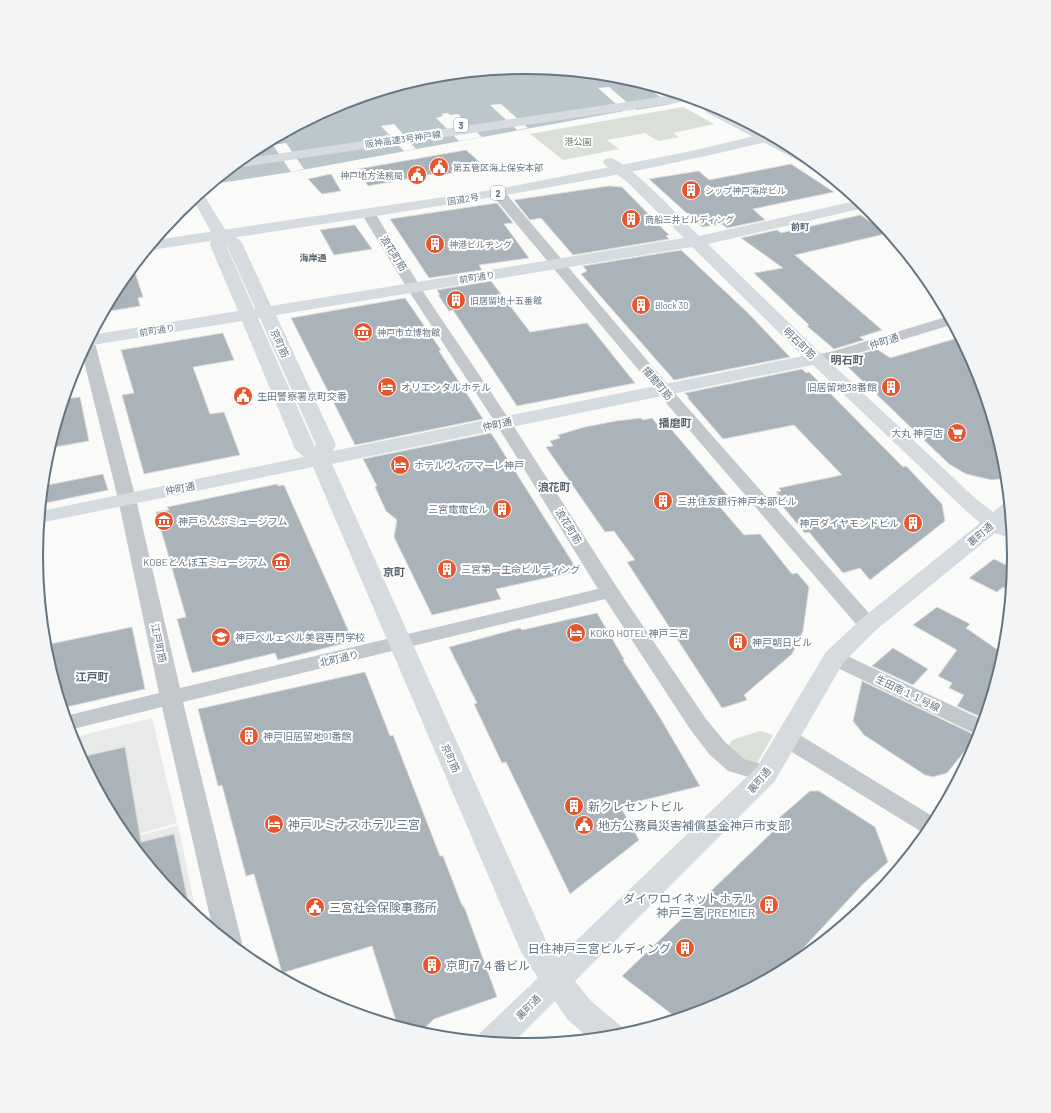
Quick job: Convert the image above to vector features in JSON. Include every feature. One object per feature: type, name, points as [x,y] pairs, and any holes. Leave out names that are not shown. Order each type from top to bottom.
[{"type":"main road","name":"阪神高速3号神戸線","points":[[248,162],[319,149],[665,95]]},
{"type":"main road","name":"阪神高速3号神戸線","points":[[257,155],[319,149],[677,99]]},
{"type":"main road","points":[[691,104],[730,126],[753,132]]},
{"type":"main road","name":"国道2号","points":[[166,234],[368,213],[498,193],[759,135]]},
{"type":"main road","name":"3","points":[[260,153],[319,149]]},
{"type":"main road","name":"3","points":[[243,166],[319,149]]},
{"type":"main road","name":"国道2号","points":[[159,243],[218,230],[444,192],[615,166]]},
{"type":"main road","name":"明石町筋","points":[[615,166],[969,503],[1005,521]]},
{"type":"main road","points":[[201,200],[218,230]]},
{"type":"main road","name":"前町通り","points":[[94,341],[694,241],[857,206]]},
{"type":"main road","name":"京町筋","points":[[218,230],[234,242],[326,445],[320,460]]},
{"type":"main road","name":"京町筋","points":[[218,230],[218,245],[305,450],[320,460],[536,952],[579,1010],[605,1032]]},
{"type":"main road","name":"仲町通","points":[[45,515],[818,359]]},
{"type":"main road","name":"裏町通","points":[[496,1038],[766,774],[834,658],[868,625],[1005,521]]},
{"type":"street","name":"播磨町筋","points":[[498,193],[664,390],[868,625]]},
{"type":"street","name":"浪花町筋","points":[[368,213],[420,296],[503,422],[610,592],[698,724],[717,748],[736,765],[766,774]]},
{"type":"street","name":"仲町通","points":[[818,359],[837,355],[947,322]]},
{"type":"street","name":"江戸町筋","points":[[90,350],[127,499],[171,698],[227,935]]},
{"type":"street","name":"北町通り","points":[[73,722],[610,592]]},
{"type":"street","name":"生田南１１号線","points":[[834,658],[977,726]]},
{"type":"street","points":[[787,738],[927,824]]},
{"type":"shaded area","points":[[494,75],[557,75],[620,83],[649,90],[672,104],[624,111],[291,172],[221,183],[257,155],[312,124],[370,100],[401,90],[431,83]]},
{"type":"shaded area","points":[[152,718],[177,823],[132,836],[108,798],[93,770],[78,736]]},
{"type":"shaded area","points":[[178,825],[195,908],[163,875],[133,837]]},
{"type":"green space","name":"港公園","points":[[683,107],[714,124],[673,133],[679,137],[658,141],[645,133],[607,140],[619,149],[563,160],[530,134]]},
{"type":"green space","points":[[760,731],[773,735],[757,763],[751,764],[726,749],[732,740]]},
{"type":"pier","points":[[609,87],[636,110],[624,111],[598,88]]},
{"type":"pier","points":[[501,104],[528,128],[517,130],[490,105]]},
{"type":"pier","points":[[448,113],[450,115],[458,114],[482,137],[459,141],[436,118],[443,116],[441,114]]},
{"type":"pier","points":[[394,124],[416,149],[404,151],[381,126]]},
{"type":"pier","points":[[286,143],[304,169],[291,172],[274,145]]},
{"type":"building","points":[[466,150],[485,167],[436,176],[433,174],[368,186],[358,169]]},
{"type":"building","points":[[791,164],[834,192],[753,209],[765,220],[727,228],[722,224],[702,227],[649,179],[699,171],[709,180]]},
{"type":"building","points":[[331,174],[341,191],[322,194],[308,179]]},
{"type":"building","points":[[609,186],[622,187],[669,235],[666,236],[669,239],[573,255],[541,218],[530,220],[514,200]]},
{"type":"building","points":[[497,203],[513,223],[504,224],[529,258],[479,265],[482,270],[429,278],[390,219]]},
{"type":"building","points":[[860,215],[876,225],[884,234],[795,255],[882,330],[860,337],[864,340],[834,349],[807,326],[809,325],[754,273],[783,268],[741,238],[777,230],[781,233]]},
{"type":"building","points":[[355,225],[372,249],[334,255],[320,230]]},
{"type":"building","points":[[681,250],[748,313],[790,357],[674,380],[581,274],[587,271],[583,266]]},
{"type":"building","points":[[135,273],[143,297],[138,298],[140,306],[110,311],[124,288]]},
{"type":"building","points":[[491,281],[530,332],[587,323],[635,383],[517,406],[453,310],[449,311],[438,295],[440,295],[437,290]]},
{"type":"building","points":[[405,298],[441,350],[439,351],[483,419],[355,445],[291,318]]},
{"type":"building","points":[[223,333],[234,360],[193,367],[210,414],[224,412],[240,455],[144,474],[122,395],[134,393],[121,350]]},
{"type":"building","name":"大丸 神戸店","points":[[956,339],[982,401],[992,432],[1002,479],[992,480],[966,474],[949,464],[847,366],[852,365],[845,359],[877,349],[890,358]]},
{"type":"building","points":[[802,369],[806,373],[809,372],[903,467],[906,466],[942,504],[945,521],[870,580],[860,568],[843,573],[809,532],[805,533],[774,496],[779,494],[776,492],[781,491],[779,488],[842,475],[794,425],[723,439],[685,393]]},
{"type":"building","points":[[80,397],[89,441],[56,447],[59,432],[70,398]]},
{"type":"building","points":[[641,418],[643,420],[652,418],[657,424],[665,422],[734,503],[720,507],[744,535],[760,534],[792,574],[797,573],[809,587],[803,631],[792,654],[744,695],[747,700],[722,708],[627,562],[635,560],[614,531],[605,532],[546,447],[553,446],[550,441],[560,438],[558,435],[585,427]]},
{"type":"building","points":[[491,433],[578,571],[496,589],[501,599],[432,615],[394,537],[397,520],[386,511],[375,487],[377,486],[363,459]]},
{"type":"building","points":[[103,474],[108,490],[46,503],[48,485]]},
{"type":"building","points":[[277,484],[278,486],[284,485],[353,641],[278,660],[275,653],[192,673],[177,619],[186,617],[156,512],[169,510],[167,507]]},
{"type":"building","points":[[994,559],[1008,566],[1007,589],[1003,587],[997,592],[969,578]]},
{"type":"building","points":[[937,607],[970,624],[966,628],[999,651],[992,681],[980,717],[957,706],[964,695],[949,688],[952,683],[938,676],[957,650],[913,625]]},
{"type":"building","points":[[597,613],[624,659],[623,660],[659,716],[700,786],[620,806],[639,840],[570,894],[506,762],[502,763],[474,704],[477,703],[449,647],[520,628],[522,630]]},
{"type":"building","points":[[132,627],[145,689],[67,707],[59,681],[51,644]]},
{"type":"building","points":[[893,648],[928,669],[913,685],[872,666]]},
{"type":"building","points":[[365,672],[390,736],[393,735],[440,856],[443,856],[461,903],[465,909],[497,997],[434,1019],[424,1028],[396,1021],[372,946],[282,973],[254,874],[246,876],[222,785],[218,786],[198,709]]},
{"type":"building","points":[[862,681],[974,734],[969,746],[947,773],[933,777],[925,775],[864,735],[853,721]]},
{"type":"building","points":[[125,747],[141,842],[174,834],[188,902],[163,875],[124,825],[108,798],[87,756]]},
{"type":"building","points":[[810,791],[819,791],[875,827],[888,862],[863,884],[794,958],[739,989],[710,1002],[673,1015],[622,976],[784,821],[779,818]]},
{"type":"place","name":"第五管区海上保安本部","points":[[439,167]]},
{"type":"place","name":"神戸地方法務局","points":[[417,175]]},
{"type":"place","name":"シップ神戸海岸ビル","points":[[691,190]]},
{"type":"place","name":"商船三井ビルディング","points":[[631,219]]},
{"type":"place","name":"神港ビルヂング","points":[[435,244]]},
{"type":"place","name":"旧居留地十五番館","points":[[456,300]]},
{"type":"place","name":"Block 30","points":[[641,305]]},
{"type":"place","name":"神戸市立博物館","points":[[363,332]]},
{"type":"place","name":"オリエンタルホテル","points":[[387,387]]},
{"type":"place","name":"旧居留地38番館","points":[[891,387]]},
{"type":"place","name":"生田警察署京町交番","points":[[243,396]]},
{"type":"place","name":"大丸 神戸店","points":[[957,433]]},
{"type":"place","name":"ホテルヴィアマーレ神戸","points":[[400,465]]},
{"type":"place","name":"三井住友銀行神戸本部ビル","points":[[663,501]]},
{"type":"place","name":"三宮電電ビル","points":[[502,509]]},
{"type":"place","name":"神戸らんぷミュージフム","points":[[164,521]]},
{"type":"place","name":"神戸ダイヤモンドビル","points":[[913,523]]},
{"type":"place","name":"KOBEとんぼ玉ミュージアム","points":[[281,562]]},
{"type":"place","name":"三宮第一生命ビルディング","points":[[447,569]]},
{"type":"place","name":"KOKO HOTEL 神戸三宮","points":[[576,633]]},
{"type":"place","name":"神戸ベルェベル美容専門学校","points":[[221,637]]},
{"type":"place","name":"神戸朝日ビル","points":[[738,642]]},
{"type":"place","name":"神戸旧居留地91番館","points":[[249,736]]},
{"type":"place","name":"新クレセントビル","points":[[574,806]]},
{"type":"place","name":"神戸ルミナスホテル三宮","points":[[274,824]]},
{"type":"place","name":"地方公務員災害補償基金神戸市支部","points":[[584,825]]},
{"type":"place","name":"ダイワロイネットホテル 神戸三宮 PREMIER","points":[[769,905]]},
{"type":"place","name":"三宮社会保険事務所","points":[[315,907]]},
{"type":"place","name":"日住神戸三宮ビルディング","points":[[685,948]]},
{"type":"place","name":"京町７４番ビル","points":[[432,965]]},
{"type":"district","name":"前町","points":[[800,226]]},
{"type":"district","name":"海岸通","points":[[313,257]]},
{"type":"district","name":"明石町","points":[[847,359]]},
{"type":"district","name":"播磨町","points":[[675,422]]},
{"type":"district","name":"浪花町","points":[[554,486]]},
{"type":"district","name":"京町","points":[[394,571]]},
{"type":"district","name":"江戸町","points":[[92,676]]}]
